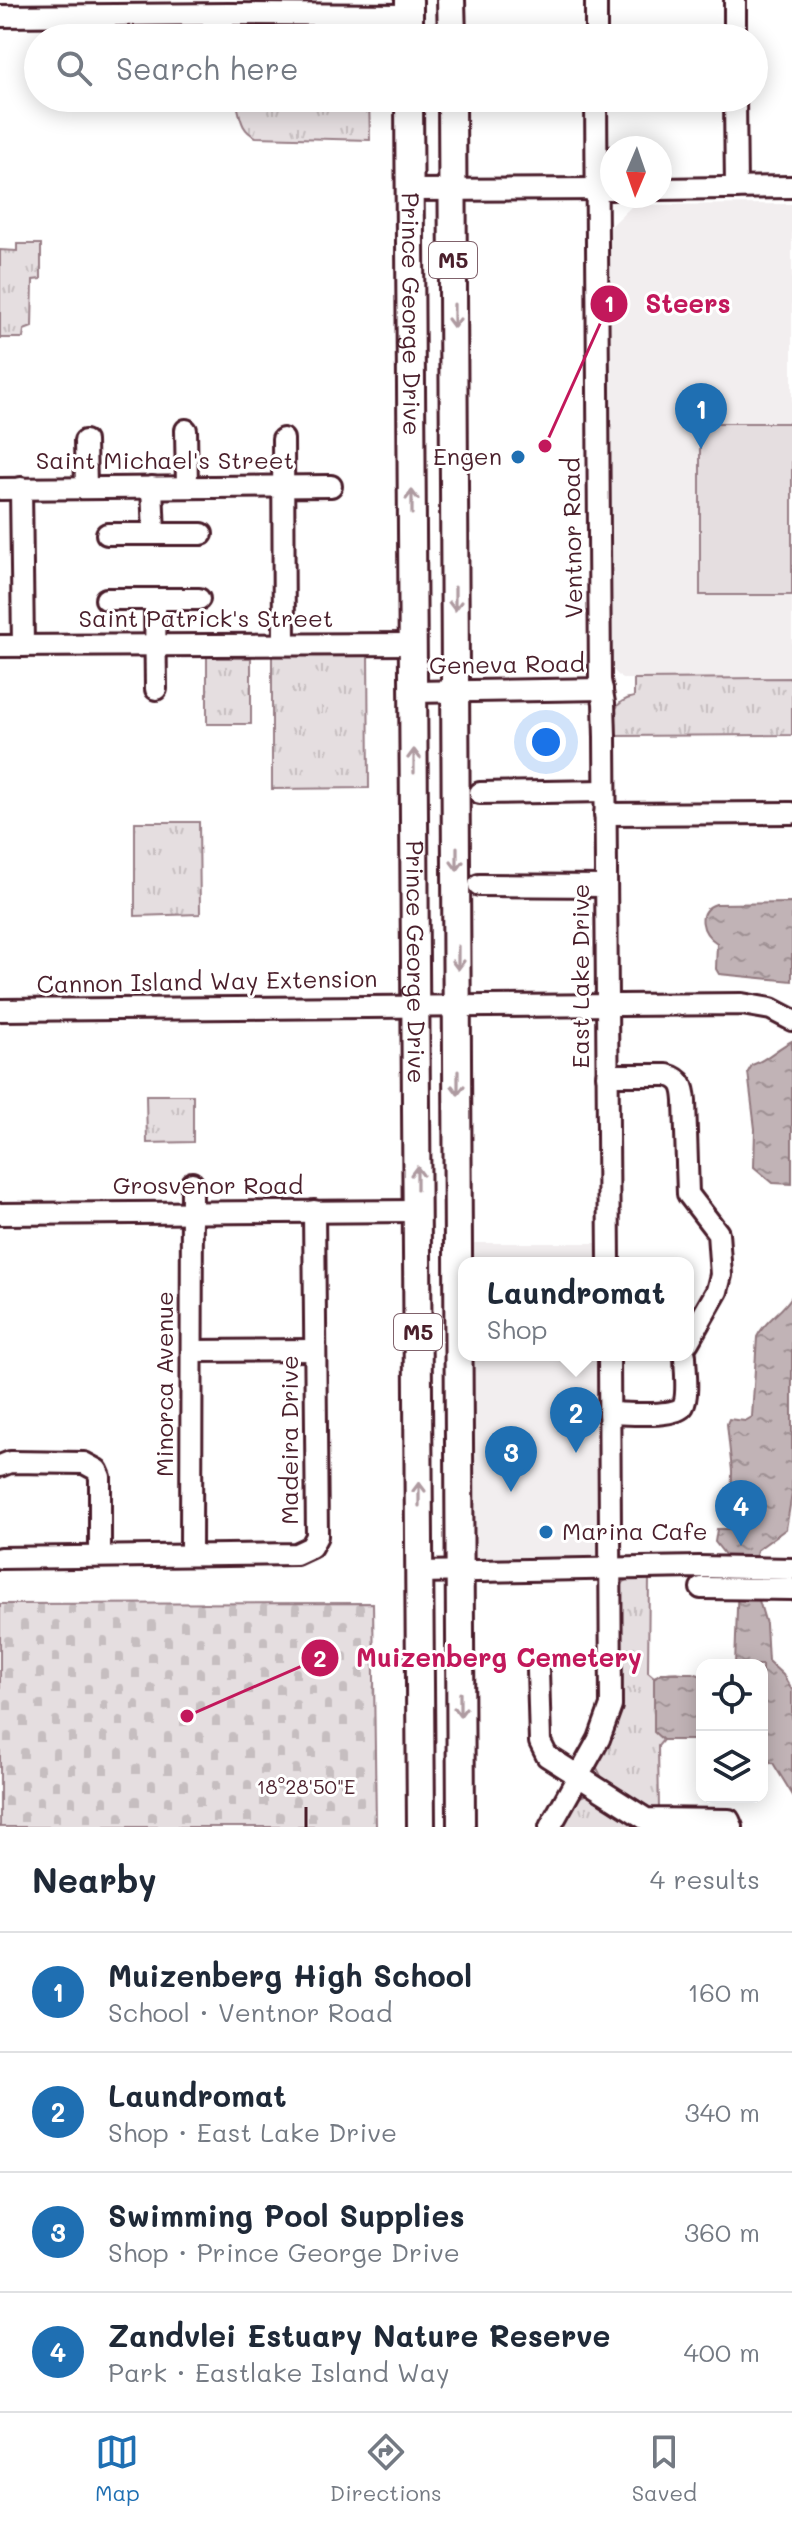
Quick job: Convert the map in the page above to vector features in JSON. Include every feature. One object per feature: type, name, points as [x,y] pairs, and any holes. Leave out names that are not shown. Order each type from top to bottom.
[{"type":"main road","points":[[451,0],[452,24]]},
{"type":"main road","name":"Prince George Drive","points":[[409,112],[421,1827]]},
{"type":"main road","name":"Prince George Drive","points":[[452,112],[459,1257]]},
{"type":"main road","name":"Prince George Drive","points":[[459,1361],[461,1827]]},
{"type":"street","points":[[596,0],[596,24]]},
{"type":"street","points":[[735,0],[735,24]]},
{"type":"street","points":[[0,16],[178,7],[409,18]]},
{"type":"street","name":"Ventnor Road","points":[[597,112],[600,143]]},
{"type":"street","points":[[735,112],[736,188]]},
{"type":"street","points":[[672,189],[792,187]]},
{"type":"street","points":[[410,190],[600,189]]},
{"type":"street","name":"Ventnor Road","points":[[602,689],[604,208]]},
{"type":"street","points":[[186,430],[187,487]]},
{"type":"street","points":[[283,439],[284,644]]},
{"type":"street","points":[[85,441],[86,488]]},
{"type":"street","name":"Saint Michael's Street","points":[[10,488],[331,486]]},
{"type":"street","points":[[152,487],[154,534]]},
{"type":"street","points":[[10,488],[23,646]]},
{"type":"street","points":[[107,534],[202,534]]},
{"type":"street","points":[[106,599],[199,599]]},
{"type":"street","points":[[155,599],[156,689]]},
{"type":"street","name":"Saint Patrick's Street","points":[[0,646],[413,644]]},
{"type":"street","name":"Geneva Road","points":[[413,692],[602,689]]},
{"type":"street","name":"East Lake Drive","points":[[602,689],[609,1257]]},
{"type":"street","points":[[480,793],[605,791]]},
{"type":"street","points":[[605,814],[792,813]]},
{"type":"street","points":[[479,885],[606,886]]},
{"type":"street","name":"Cannon Island Way Extension","points":[[0,1010],[742,1004],[771,1009],[792,1020]]},
{"type":"street","points":[[607,1075],[667,1075],[680,1080],[683,1085],[688,1194],[715,1228],[721,1251],[720,1284],[694,1331]]},
{"type":"street","name":"Minorca Avenue","points":[[191,1555],[192,1183]]},
{"type":"street","name":"Madeira Drive","points":[[0,1558],[296,1554],[307,1550],[317,1536],[314,1211]]},
{"type":"street","name":"Grosvenor Road","points":[[0,1214],[417,1211]]},
{"type":"street","points":[[192,1351],[315,1350]]},
{"type":"street","points":[[550,1827],[580,1777],[611,1706],[609,1361]]},
{"type":"street","points":[[609,1413],[667,1413],[679,1410],[685,1402],[685,1361]]},
{"type":"street","points":[[0,1466],[10,1462],[92,1465],[100,1477],[100,1556]]},
{"type":"street","points":[[419,1572],[719,1567],[792,1569]]},
{"type":"street","points":[[701,1588],[792,1589]]},
{"type":"street","points":[[538,1670],[540,1742],[550,1759],[647,1823],[729,1820],[732,1827]]},
{"type":"shaded area","points":[[792,204],[792,678],[622,679],[611,668],[608,229],[630,208],[672,208],[672,205]]},
{"type":"shaded area","points":[[459,1243],[608,1243],[609,1257],[459,1257]]},
{"type":"shaded area","points":[[459,1361],[609,1361],[611,1569],[460,1571]]},
{"type":"green space","points":[[239,112],[369,112],[370,140],[256,137],[243,126]]},
{"type":"green space","points":[[17,244],[41,244],[41,279],[33,280],[32,327],[24,330],[23,338],[0,338],[0,250],[17,251]]},
{"type":"green space","points":[[700,423],[792,423],[792,595],[700,595]]},
{"type":"green space","points":[[368,650],[369,788],[272,789],[272,651]]},
{"type":"green space","points":[[207,652],[217,652],[218,658],[251,658],[251,724],[207,724]]},
{"type":"green space","points":[[792,678],[792,735],[613,736],[615,711],[621,702],[634,697],[634,679]]},
{"type":"green space","points":[[135,822],[199,822],[200,914],[135,916]]},
{"type":"green space","points":[[146,1095],[193,1095],[193,1142],[147,1143]]},
{"type":"green space","points":[[633,1577],[649,1577],[648,1672],[654,1677],[678,1672],[696,1674],[696,1740],[663,1740],[658,1746],[659,1810],[602,1778],[597,1768],[620,1588]]},
{"type":"green space","points":[[373,1603],[376,1827],[0,1827],[0,1604]]},
{"type":"green space","points":[[587,1794],[594,1795],[634,1821],[636,1827],[558,1827],[573,1800]]},
{"type":"water","points":[[792,903],[792,981],[719,974],[716,969],[717,943],[707,934],[703,922],[709,907],[716,904]]},
{"type":"water","points":[[792,1041],[792,1184],[773,1183],[754,1167],[755,1129],[748,1072],[752,1065]]},
{"type":"water","points":[[792,1296],[792,1494],[786,1529],[757,1550],[752,1577],[766,1624],[768,1659],[735,1659],[738,1580],[733,1575],[730,1561],[715,1542],[717,1529],[731,1529],[732,1471],[727,1424],[729,1419],[745,1421],[752,1417],[757,1337]]},
{"type":"water","points":[[768,1661],[783,1675],[792,1690],[792,1794],[773,1763],[768,1761]]},
{"type":"water","points":[[661,1673],[696,1674],[696,1740],[663,1740],[654,1732],[654,1678]]},
{"type":"place","name":"Steers","points":[[545,446]]},
{"type":"place","name":"Muizenberg High School","points":[[701,449]]},
{"type":"place","name":"Engen","points":[[518,457]]},
{"type":"place","name":"Laundromat","points":[[576,1453]]},
{"type":"place","name":"Swimming Pool Supplies","points":[[511,1492]]},
{"type":"place","name":"Marina Cafe","points":[[546,1532]]},
{"type":"place","name":"Zandvlei Estuary Nature Reserve","points":[[741,1546]]},
{"type":"place","name":"Muizenberg Cemetery","points":[[187,1716]]}]
